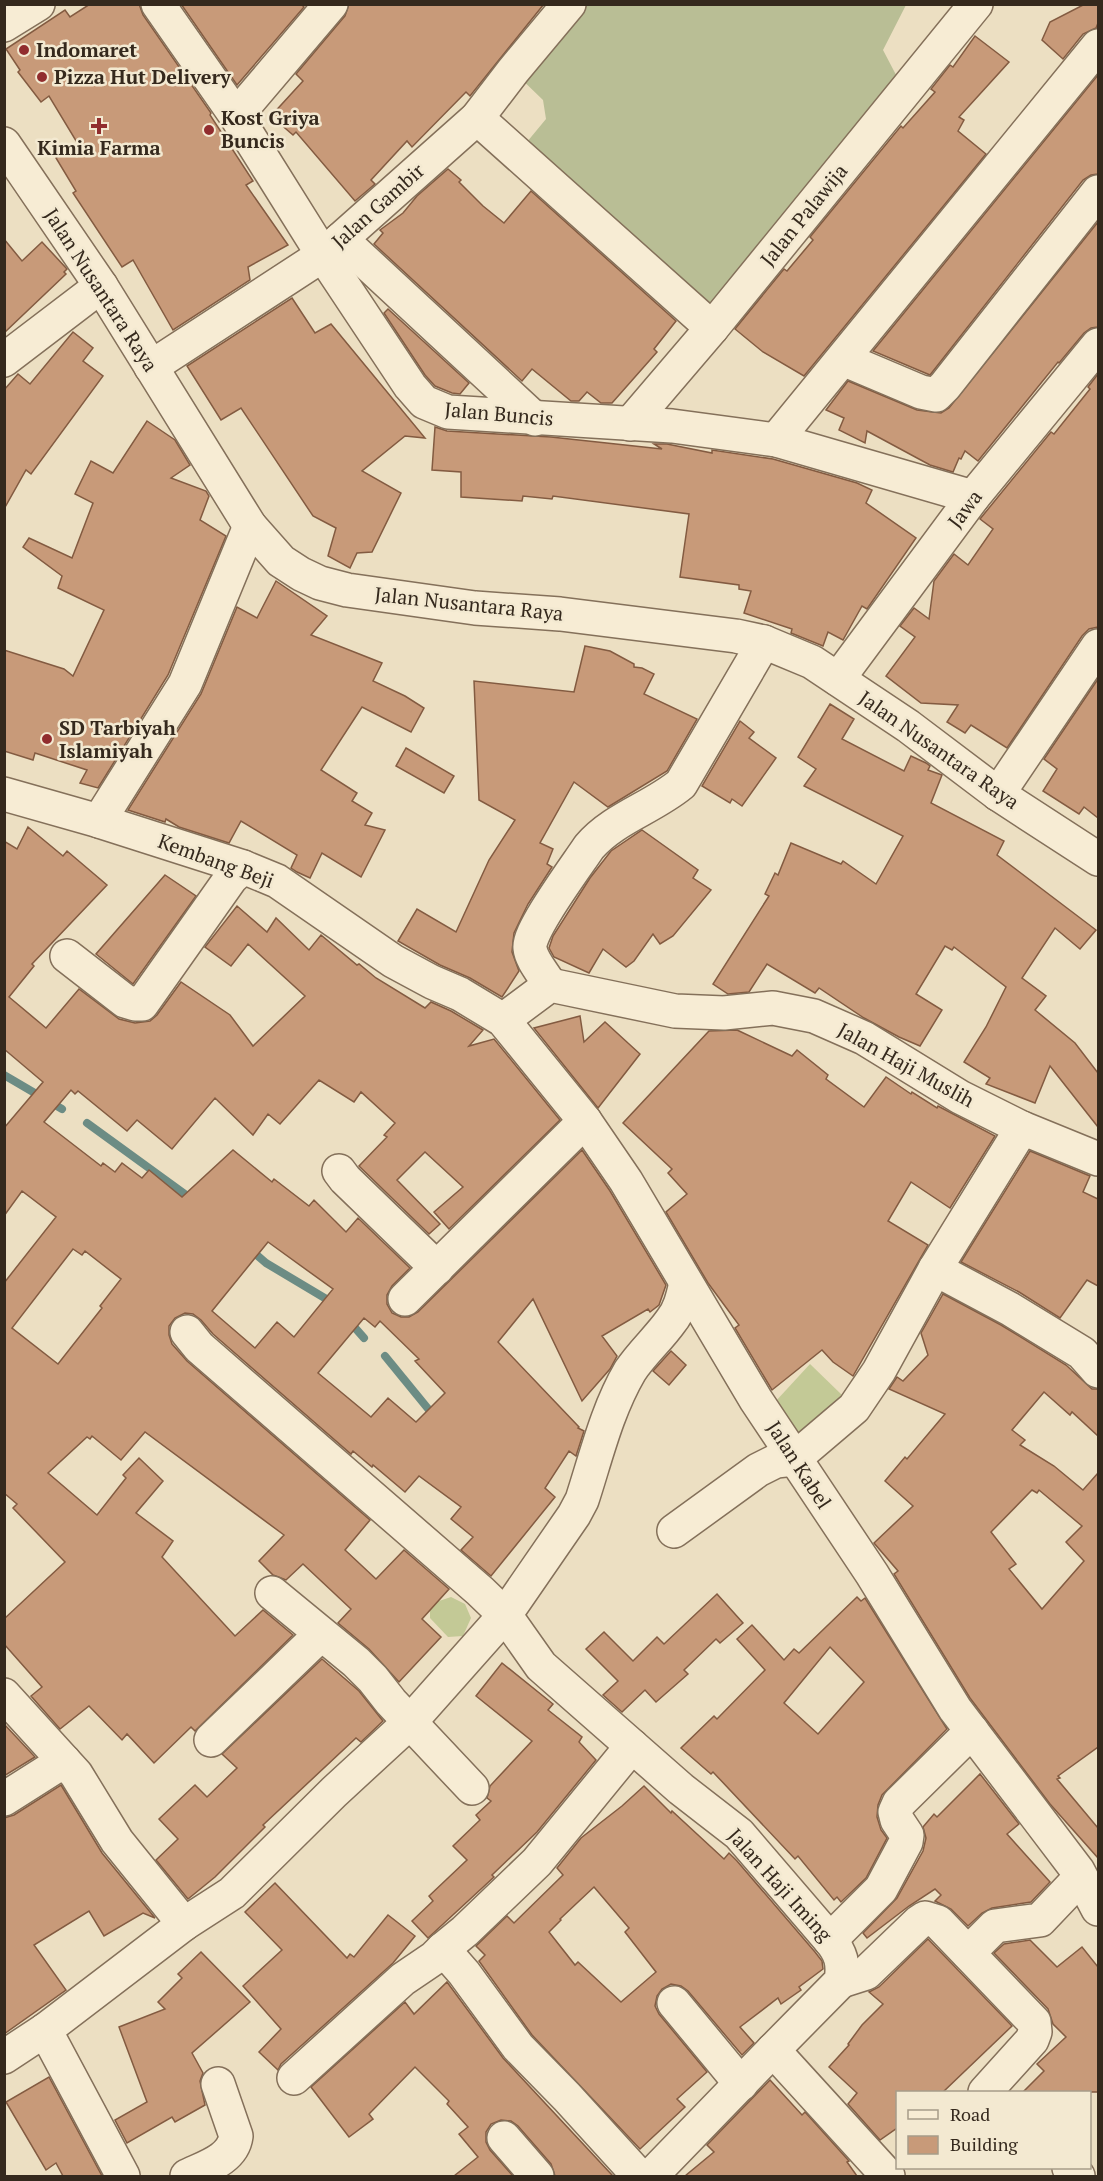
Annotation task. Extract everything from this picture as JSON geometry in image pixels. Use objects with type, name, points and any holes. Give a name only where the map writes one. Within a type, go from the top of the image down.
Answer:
[{"type":"street","points":[[4,25],[38,4]]},
{"type":"street","name":"Jalan Buncis","points":[[158,4],[332,247],[410,386],[424,402],[448,412],[672,426],[776,440],[973,497]]},
{"type":"street","points":[[236,116],[331,4]]},
{"type":"street","name":"Jalan Gambir","points":[[151,367],[332,247],[477,118],[569,4]]},
{"type":"street","name":"Jalan Palawija","points":[[630,424],[712,328],[976,4]]},
{"type":"street","points":[[776,440],[1098,46]]},
{"type":"street","points":[[477,118],[712,328]]},
{"type":"street","name":"Jalan Nusantara Raya","points":[[4,144],[101,286],[250,526],[281,561],[320,583],[348,590],[475,608],[560,614],[736,636],[764,642],[812,662],[908,726],[998,794],[1098,859]]},
{"type":"street","points":[[843,359],[921,392],[936,394],[945,386],[1098,192]]},
{"type":"street","points":[[332,247],[535,419]]},
{"type":"street","points":[[4,360],[101,286]]},
{"type":"street","name":"Jawa","points":[[838,679],[973,497],[1098,345]]},
{"type":"street","points":[[99,821],[185,684],[250,526]]},
{"type":"street","points":[[503,1020],[550,985],[531,954],[529,946],[535,930],[589,847],[609,827],[669,794],[681,784],[764,642]]},
{"type":"street","points":[[998,794],[1098,646]]},
{"type":"street","name":"Kembang Beji","points":[[4,794],[99,821],[243,867],[277,881],[393,961],[460,994],[503,1020]]},
{"type":"street","points":[[67,956],[125,1001],[141,1004],[148,998],[231,878],[243,867]]},
{"type":"street","name":"Jalan Haji Muslih","points":[[550,985],[675,1011],[724,1013],[773,1008],[814,1016],[864,1038],[960,1097],[1022,1128],[1098,1159]]},
{"type":"street","name":"Jalan Kabel","points":[[503,1020],[585,1121],[626,1181],[756,1400],[872,1574],[955,1710],[1049,1832],[1098,1909]]},
{"type":"street","points":[[405,1299],[585,1121]]},
{"type":"street","points":[[674,1531],[758,1470],[776,1461],[794,1459],[854,1408],[879,1371],[935,1269],[1022,1128]]},
{"type":"street","points":[[339,1171],[437,1268]]},
{"type":"street","points":[[935,1269],[1010,1309],[1082,1353],[1098,1371]]},
{"type":"street","points":[[4,2057],[45,2030],[184,1924],[232,1893],[334,1792],[410,1722],[505,1615],[574,1515],[582,1500],[615,1402],[632,1369],[673,1320],[682,1301],[686,1283]]},
{"type":"street","name":"Jalan Haji Iming","points":[[187,1332],[199,1347],[327,1456],[505,1615],[541,1666],[632,1746],[739,1834],[839,1951],[843,1967],[841,1981]]},
{"type":"street","points":[[272,1593],[356,1662],[472,1788]]},
{"type":"street","points":[[211,1740],[321,1634]]},
{"type":"street","points":[[4,1695],[76,1774],[117,1841],[184,1924]]},
{"type":"street","points":[[830,1940],[880,1889],[906,1842],[907,1835],[897,1820],[895,1812],[900,1803],[972,1731]]},
{"type":"street","points":[[294,2078],[403,1979],[434,1958],[465,1931],[537,1862],[632,1746]]},
{"type":"street","points":[[4,1799],[64,1761]]},
{"type":"street","points":[[968,1953],[995,1926],[1040,1920],[1080,1878]]},
{"type":"street","points":[[651,2176],[841,1981],[866,1973],[925,1918],[938,1922],[1034,2022],[1035,2032],[1032,2040],[992,2090]]},
{"type":"street","points":[[443,1949],[518,2047],[639,2176]]},
{"type":"street","points":[[674,2003],[741,2084]]},
{"type":"street","points":[[45,2030],[123,2176]]},
{"type":"street","points":[[773,2050],[888,2176]]},
{"type":"street","points":[[187,2176],[225,2156],[235,2144],[236,2136],[218,2084]]},
{"type":"street","points":[[504,2138],[537,2176]]},
{"type":"green space","points":[[569,5],[906,5],[883,50],[905,92],[712,328],[517,154],[546,119],[543,100],[513,71]]},
{"type":"green space","points":[[810,1364],[843,1396],[800,1440],[775,1402]]},
{"type":"green space","points":[[451,1597],[465,1604],[471,1618],[463,1636],[448,1637],[430,1618],[430,1604]]},
{"type":"building","points":[[90,4],[139,4],[143,15],[211,113],[210,115],[253,181],[246,185],[288,245],[248,267],[250,280],[173,330],[133,260],[122,267],[73,193],[76,191],[56,158],[78,144],[49,96],[41,102],[18,72],[20,70],[6,49],[65,10],[70,17]]},
{"type":"building","points":[[181,4],[301,4],[304,7],[237,85]]},
{"type":"building","points":[[349,4],[544,4],[470,96],[466,92],[412,147],[407,141],[371,180],[375,184],[355,201],[296,132],[293,135],[271,116],[303,81],[296,74],[345,16]]},
{"type":"building","points":[[1085,4],[1098,4],[1096,28],[1083,34],[1063,59],[1042,40],[1050,22]]},
{"type":"building","points":[[975,36],[1009,62],[959,117],[964,120],[958,131],[986,154],[804,376],[763,352],[735,329],[784,269],[787,271],[813,240],[810,237],[901,126],[903,128],[935,92],[931,89],[950,65],[953,67]]},
{"type":"building","points":[[1098,75],[1098,174],[1083,180],[930,375],[873,351]]},
{"type":"building","points":[[448,169],[461,180],[459,182],[483,206],[504,223],[531,191],[676,321],[654,349],[657,352],[612,403],[601,403],[587,392],[579,401],[571,401],[532,369],[522,381],[374,244],[383,233],[380,230],[403,213],[417,196]]},
{"type":"building","points":[[1098,222],[1098,327],[1091,328],[1084,333],[1058,362],[978,461],[965,451],[953,472],[930,465],[867,431],[865,443],[839,430],[844,418],[826,410],[848,381],[917,410],[941,413],[949,408]]},
{"type":"building","points":[[4,239],[22,261],[42,242],[67,269],[64,272],[66,274],[4,333]]},
{"type":"building","points":[[292,298],[315,333],[331,324],[425,438],[405,436],[362,471],[401,493],[372,552],[357,553],[350,568],[328,556],[336,528],[313,516],[241,408],[221,420],[187,366]]},
{"type":"building","points":[[388,309],[469,383],[460,394],[435,386],[425,375],[384,313]]},
{"type":"building","points":[[73,332],[93,348],[83,361],[103,376],[31,474],[26,470],[4,509],[4,390],[18,374],[30,384]]},
{"type":"building","points":[[1098,374],[1098,627],[1089,629],[1082,636],[1007,748],[971,725],[965,733],[947,722],[958,705],[921,703],[886,676],[915,637],[900,626],[914,608],[929,619],[934,581],[954,554],[968,565],[993,529],[980,519],[1051,432],[1054,434],[1090,389],[1088,387]]},
{"type":"building","points":[[147,421],[175,440],[190,465],[171,478],[206,491],[209,496],[200,520],[226,536],[168,675],[98,788],[80,783],[87,770],[35,753],[33,760],[4,751],[4,650],[64,669],[73,676],[104,610],[58,588],[62,576],[23,547],[29,538],[72,558],[93,503],[75,494],[91,461],[113,473]]},
{"type":"building","points":[[435,427],[447,431],[551,437],[662,449],[654,444],[667,444],[712,453],[712,450],[773,459],[857,483],[872,490],[866,503],[916,538],[867,609],[862,606],[843,640],[828,632],[823,646],[791,633],[792,629],[744,613],[751,591],[739,589],[739,585],[680,577],[689,514],[553,496],[552,499],[523,496],[522,501],[461,497],[461,472],[432,470]]},
{"type":"building","points":[[276,581],[327,616],[311,635],[382,663],[373,681],[424,708],[411,732],[362,707],[321,770],[357,793],[352,801],[372,813],[365,825],[385,830],[361,877],[322,853],[310,878],[297,872],[291,868],[297,855],[241,821],[229,843],[179,827],[166,819],[165,822],[128,810],[201,694],[237,607],[257,618]]},
{"type":"building","points":[[585,646],[610,651],[634,664],[634,667],[654,674],[644,694],[697,719],[667,771],[608,807],[574,782],[540,843],[553,849],[547,864],[552,867],[528,904],[514,933],[512,952],[519,971],[502,997],[398,941],[417,909],[456,932],[489,860],[515,820],[479,800],[474,681],[574,692]]},
{"type":"building","points":[[1098,679],[1098,818],[1084,807],[1079,814],[1043,791],[1057,769],[1044,759]]},
{"type":"building","points":[[830,704],[854,719],[842,739],[904,771],[911,756],[930,766],[928,770],[942,775],[931,803],[1004,841],[997,855],[1096,930],[1080,949],[1055,928],[1022,978],[1046,996],[1035,1010],[1075,1043],[1098,1073],[1098,1127],[1050,1066],[1035,1103],[986,1084],[990,1078],[964,1062],[986,1027],[1006,987],[954,947],[952,950],[945,946],[916,994],[942,1010],[920,1046],[864,1018],[819,988],[815,993],[767,964],[749,992],[728,994],[713,984],[769,896],[765,894],[775,873],[778,875],[791,843],[841,864],[843,861],[876,884],[903,836],[804,786],[816,769],[798,757]]},
{"type":"building","points":[[740,721],[754,732],[749,738],[776,758],[742,806],[732,799],[730,803],[702,786]]},
{"type":"building","points":[[406,748],[454,776],[444,793],[396,766]]},
{"type":"building","points":[[28,827],[63,856],[67,851],[107,885],[32,964],[34,966],[9,997],[46,1028],[79,989],[119,1019],[135,1023],[150,1021],[181,982],[230,1015],[253,1046],[305,996],[248,944],[231,966],[205,947],[237,906],[267,932],[276,918],[309,950],[321,935],[357,965],[359,964],[376,978],[425,1008],[431,1002],[483,1030],[469,1046],[494,1039],[560,1120],[449,1229],[434,1212],[463,1187],[425,1152],[397,1180],[440,1224],[429,1234],[359,1166],[387,1137],[384,1135],[395,1123],[361,1092],[354,1102],[319,1080],[280,1124],[268,1114],[253,1135],[215,1098],[172,1149],[137,1120],[127,1131],[78,1091],[75,1094],[71,1090],[44,1122],[101,1166],[103,1163],[115,1172],[122,1163],[142,1178],[149,1170],[182,1197],[233,1150],[272,1182],[274,1179],[309,1206],[314,1200],[346,1232],[358,1218],[410,1268],[392,1286],[387,1295],[387,1304],[392,1313],[401,1317],[409,1317],[418,1312],[582,1150],[610,1191],[666,1285],[659,1305],[650,1312],[648,1309],[602,1336],[617,1356],[610,1369],[582,1401],[533,1299],[498,1342],[578,1428],[584,1431],[576,1456],[569,1451],[545,1488],[555,1497],[491,1576],[461,1550],[473,1537],[451,1519],[461,1507],[419,1476],[405,1492],[373,1465],[372,1467],[353,1451],[351,1454],[213,1334],[201,1320],[193,1314],[185,1313],[175,1318],[169,1326],[169,1335],[172,1344],[187,1361],[370,1520],[345,1550],[376,1579],[404,1550],[449,1589],[422,1619],[441,1637],[399,1682],[369,1649],[338,1623],[351,1609],[303,1564],[286,1580],[273,1575],[259,1561],[284,1535],[145,1432],[121,1460],[92,1436],[90,1439],[87,1437],[48,1473],[97,1515],[126,1478],[123,1475],[139,1458],[163,1481],[136,1513],[173,1541],[162,1557],[235,1636],[263,1610],[293,1635],[195,1731],[191,1727],[154,1763],[127,1734],[122,1740],[89,1706],[60,1729],[31,1696],[42,1687],[4,1644],[4,1619],[65,1562],[13,1508],[17,1504],[4,1493],[4,1283],[56,1217],[22,1191],[4,1216],[4,1128],[43,1082],[4,1049],[4,841],[17,849]],"holes":[[[268,1242],[333,1289],[294,1337],[277,1322],[255,1348],[212,1311]],[[73,1249],[82,1255],[85,1251],[121,1279],[100,1306],[102,1308],[58,1364],[12,1328]],[[364,1318],[375,1327],[380,1321],[419,1359],[415,1361],[445,1393],[416,1422],[388,1398],[371,1417],[318,1373]]]},
{"type":"building","points":[[642,830],[698,870],[693,878],[711,890],[673,936],[660,944],[653,934],[634,961],[626,967],[603,949],[589,973],[554,957],[549,948],[553,936],[590,878],[611,851]]},
{"type":"building","points":[[165,875],[196,896],[133,984],[96,954]]},
{"type":"building","points":[[580,1016],[584,1042],[605,1022],[640,1054],[598,1108],[534,1028]]},
{"type":"building","points":[[737,1030],[792,1056],[797,1050],[828,1075],[826,1079],[864,1107],[886,1077],[911,1094],[912,1092],[937,1108],[938,1106],[995,1136],[950,1208],[911,1182],[888,1221],[928,1245],[853,1376],[833,1362],[822,1350],[772,1390],[735,1328],[739,1325],[708,1283],[666,1212],[687,1194],[668,1173],[672,1169],[623,1123],[709,1031]]},
{"type":"building","points":[[1030,1151],[1090,1176],[1083,1192],[1098,1199],[1098,1286],[1087,1280],[1060,1318],[1019,1292],[961,1262]]},
{"type":"building","points":[[943,1294],[1001,1325],[1066,1365],[1092,1389],[1098,1389],[1098,1436],[1072,1412],[1070,1415],[1044,1392],[1012,1430],[1025,1440],[1020,1445],[1054,1466],[1083,1490],[1098,1473],[1098,1747],[1057,1779],[1098,1828],[1098,1858],[1050,1804],[970,1698],[894,1574],[898,1571],[874,1543],[913,1506],[885,1481],[945,1414],[889,1389],[897,1377],[903,1381],[928,1355],[921,1333]],"holes":[[[1032,1490],[1037,1493],[1039,1490],[1082,1526],[1066,1542],[1084,1561],[1042,1609],[1009,1569],[1016,1564],[991,1532]]]},
{"type":"building","points":[[671,1351],[686,1365],[669,1385],[653,1371]]},
{"type":"building","points":[[717,1594],[743,1623],[720,1643],[716,1639],[684,1670],[688,1674],[656,1702],[645,1690],[622,1712],[603,1695],[618,1681],[586,1649],[604,1632],[633,1661],[657,1637],[664,1644]]},
{"type":"building","points":[[857,1597],[861,1601],[865,1598],[947,1729],[882,1795],[877,1817],[881,1830],[887,1838],[866,1878],[841,1902],[837,1897],[834,1900],[798,1856],[795,1859],[713,1772],[711,1774],[681,1748],[714,1716],[717,1719],[765,1670],[737,1639],[752,1625],[784,1660],[794,1649],[799,1653]],"holes":[[[830,1647],[864,1682],[818,1734],[784,1703]]]},
{"type":"building","points":[[322,1659],[359,1691],[383,1721],[361,1742],[356,1738],[263,1825],[265,1827],[215,1877],[188,1899],[156,1860],[178,1839],[159,1819],[195,1785],[207,1797],[237,1768],[222,1754]]},
{"type":"building","points":[[502,1663],[553,1704],[548,1710],[582,1737],[579,1742],[596,1760],[537,1832],[492,1875],[494,1877],[428,1938],[412,1921],[433,1901],[429,1896],[467,1860],[453,1846],[480,1820],[476,1815],[491,1801],[487,1798],[490,1786],[532,1741],[476,1696]]},
{"type":"building","points":[[4,1724],[35,1757],[4,1776]]},
{"type":"building","points":[[980,1774],[1019,1824],[1007,1834],[1050,1882],[1031,1902],[992,1908],[982,1913],[968,1926],[951,1909],[935,1901],[941,1895],[935,1889],[867,1938],[863,1933],[897,1898],[923,1851],[926,1838],[923,1827],[934,1814],[937,1817]]},
{"type":"building","points":[[61,1785],[102,1853],[155,1918],[143,1913],[104,1936],[89,1911],[34,1945],[66,1990],[4,2034],[4,1818],[14,1815]]},
{"type":"building","points":[[644,1786],[724,1859],[729,1853],[815,1952],[822,1961],[823,1969],[799,1987],[801,1990],[781,2004],[778,1998],[740,2027],[754,2043],[742,2055],[688,1991],[681,1986],[671,1984],[662,1989],[657,1996],[655,2006],[659,2014],[707,2072],[677,2099],[685,2107],[640,2149],[532,2035],[479,1961],[485,1955],[476,1946],[507,1916],[514,1923],[563,1875],[557,1868],[581,1838]],"holes":[[[594,1887],[629,1928],[625,1932],[656,1972],[621,2002],[578,1962],[575,1965],[549,1932]]]},
{"type":"building","points":[[275,1883],[347,1958],[350,1954],[354,1957],[388,1915],[415,1936],[393,1963],[281,2064],[278,2070],[259,2052],[281,2029],[243,1986],[282,1950],[245,1912]]},
{"type":"building","points":[[928,1939],[1012,2026],[944,2091],[896,2091],[896,2129],[880,2140],[848,2104],[857,2093],[829,2067],[849,2045],[862,2025],[883,2004],[869,1992],[879,1987]]},
{"type":"building","points":[[1030,1940],[1057,1967],[1082,1947],[1098,1967],[1098,2092],[1024,2091],[1044,2071],[1037,2064],[1066,2037],[1053,2024],[1048,2009],[994,1953],[1004,1944]]},
{"type":"building","points":[[201,1952],[250,2002],[192,2053],[203,2073],[200,2081],[205,2105],[175,2122],[172,2117],[127,2143],[115,2120],[147,2102],[119,2027],[165,2009],[158,2002],[182,1978],[178,1974]]},
{"type":"building","points":[[447,1982],[503,2058],[611,2176],[555,2176],[551,2164],[518,2126],[511,2121],[501,2120],[491,2124],[486,2132],[486,2142],[490,2150],[513,2176],[454,2176],[478,2157],[459,2134],[468,2127],[447,2104],[449,2101],[415,2067],[369,2114],[373,2119],[349,2137],[311,2087],[405,2002],[414,2014]]},
{"type":"building","points":[[49,2077],[102,2176],[63,2176],[56,2163],[46,2170],[6,2102]]},
{"type":"building","points":[[770,2080],[802,2115],[805,2112],[849,2161],[847,2162],[857,2176],[685,2176],[714,2152],[707,2145]]},
{"type":"waterway","points":[[4,1075],[62,1109]]},
{"type":"waterway","points":[[87,1123],[193,1200]]},
{"type":"waterway","points":[[251,1250],[266,1263],[333,1303]]},
{"type":"waterway","points":[[349,1321],[364,1338]]},
{"type":"waterway","points":[[385,1356],[434,1416]]},
{"type":"place","name":"Indomaret","points":[[24,50]]},
{"type":"place","name":"Pizza Hut Delivery","points":[[42,77]]},
{"type":"place","name":"Kimia Farma","points":[[99,126]]},
{"type":"place","name":"Kost Griya Buncis","points":[[209,130]]},
{"type":"place","name":"SD Tarbiyah Islamiyah","points":[[47,739]]}]
